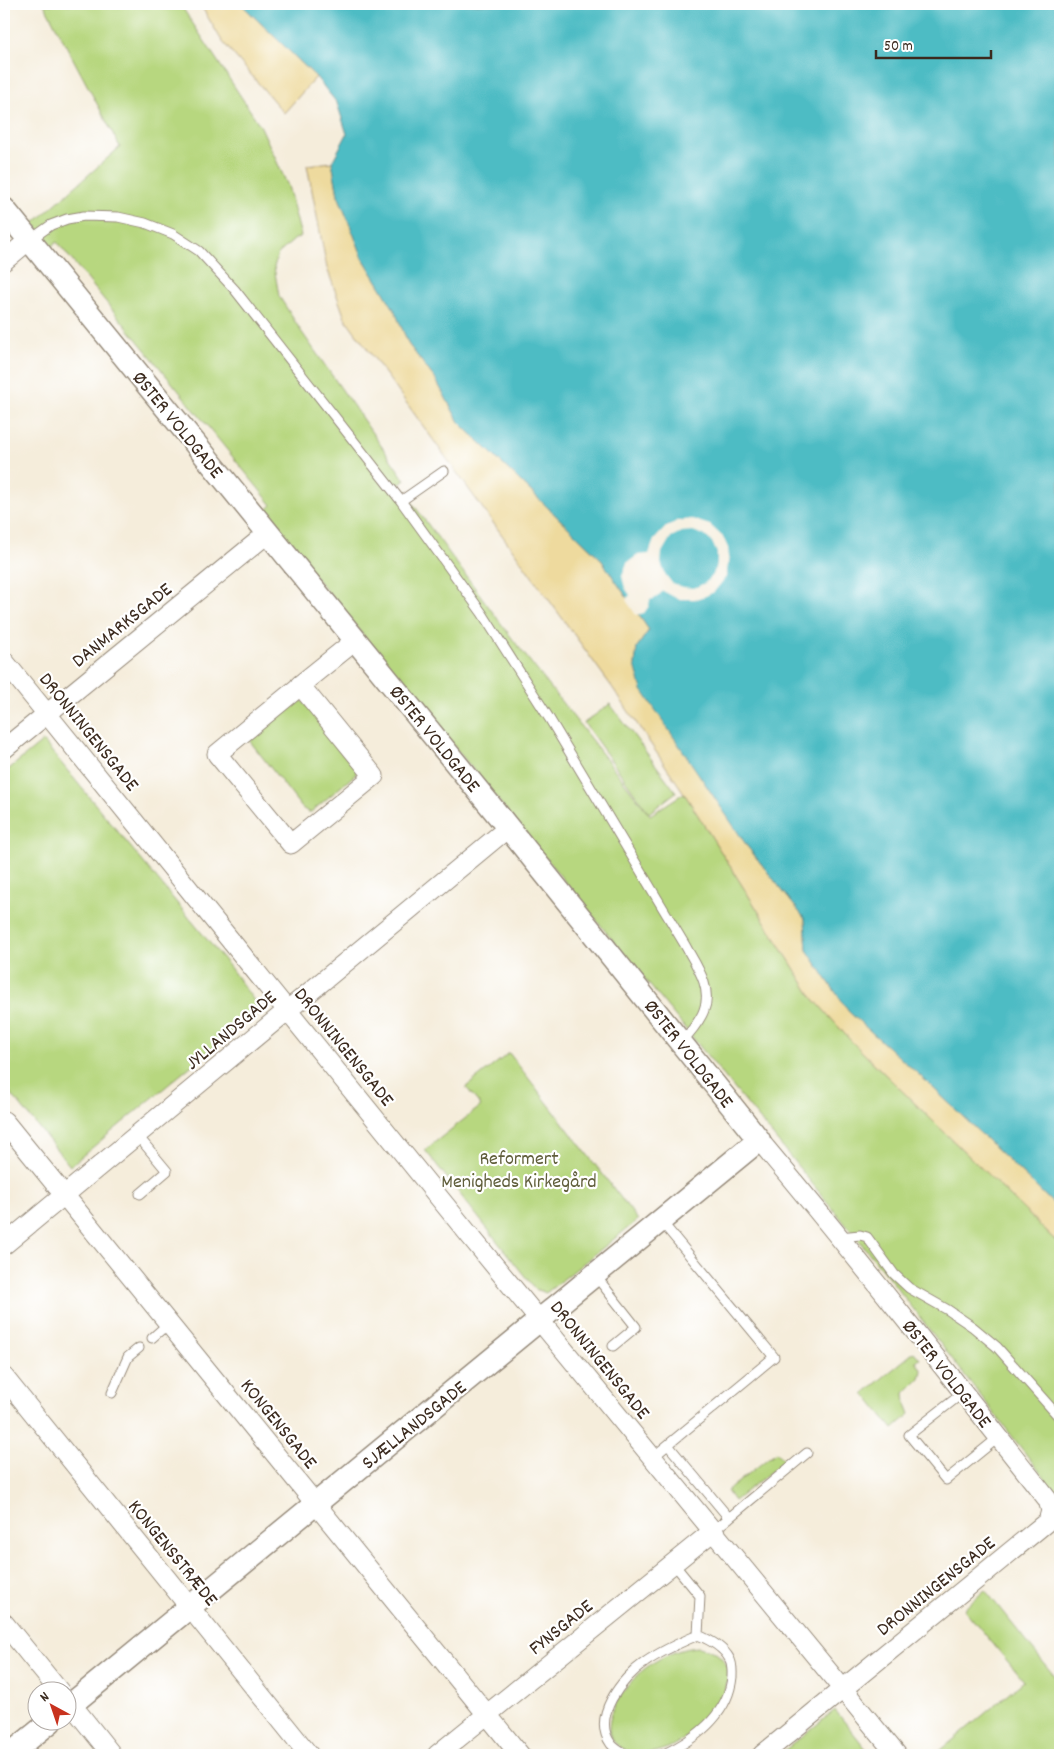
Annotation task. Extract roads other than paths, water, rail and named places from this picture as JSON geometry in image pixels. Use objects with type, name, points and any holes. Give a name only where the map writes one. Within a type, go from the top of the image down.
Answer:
[{"type":"street","name":"ØSTER VOLDGADE","points":[[4,209],[508,827],[759,1140],[840,1237],[1048,1500],[1051,1511]]},
{"type":"street","points":[[4,261],[30,240]]},
{"type":"street","name":"DANMARKSGADE","points":[[4,749],[268,533]]},
{"type":"street","points":[[300,686],[374,776],[291,844],[217,754],[356,640]]},
{"type":"street","name":"DRONNINGENSGADE","points":[[4,661],[712,1532],[897,1755]]},
{"type":"street","name":"JYLLANDSGADE","points":[[4,1245],[508,827]]},
{"type":"street","name":"KONGENSGADE","points":[[4,1120],[520,1755]]},
{"type":"street","name":"SJÆLLANDSGADE","points":[[78,1693],[189,1607],[316,1504],[759,1140]]},
{"type":"street","name":"KONGENSSTRÆDE","points":[[4,1377],[310,1755]]},
{"type":"street","name":"DRONNINGENSGADE","points":[[842,1690],[1048,1521],[1051,1511]]},
{"type":"street","name":"FYNSGADE","points":[[437,1755],[712,1532]]},
{"type":"street","points":[[4,1623],[52,1682]]},
{"type":"street","points":[[762,1755],[842,1690]]},
{"type":"street","points":[[78,1714],[112,1755]]},
{"type":"street","points":[[9,1755],[38,1732]]},
{"type":"lane","points":[[30,240],[50,225],[84,216],[118,218],[145,223],[174,234],[198,251],[235,290],[401,501],[482,613],[549,718],[701,974],[706,995],[705,1009],[696,1025],[682,1042]]},
{"type":"lane","points":[[401,501],[444,470]]},
{"type":"lane","points":[[137,1135],[167,1171],[140,1194]]},
{"type":"lane","points":[[652,1458],[774,1357],[660,1221]]},
{"type":"lane","name":"ØSTER VOLDGADE","points":[[840,1237],[860,1235],[867,1237],[894,1274],[909,1288],[948,1310],[997,1347],[1060,1418]]},
{"type":"lane","points":[[595,1275],[636,1327],[613,1346]]},
{"type":"lane","points":[[152,1338],[169,1323]]},
{"type":"lane","points":[[112,1393],[128,1358],[139,1348]]},
{"type":"lane","points":[[964,1392],[909,1435],[946,1480],[999,1437]]},
{"type":"lane","points":[[668,1445],[729,1518]]},
{"type":"lane","points":[[712,1532],[807,1454]]},
{"type":"lane","points":[[673,1563],[700,1596],[698,1635]]},
{"type":"lane","points":[[626,1755],[610,1744],[604,1727],[611,1701],[618,1688],[626,1678],[643,1664],[681,1642],[698,1635]]},
{"type":"lane","points":[[662,1755],[677,1748],[706,1727],[718,1713],[730,1688],[731,1660],[719,1647],[698,1635]]},
{"type":"water","points":[[241,4],[1060,4],[1060,1210],[926,1081],[849,1012],[807,950],[805,919],[747,846],[642,690],[635,665],[637,647],[649,630],[600,558],[459,422],[436,380],[409,345],[394,309],[363,258],[338,195],[332,162],[347,134],[337,103],[316,77]]},
{"type":"park label","name":"Reformert Menigheds Kirkegård","points":[[519,1168]]}]
